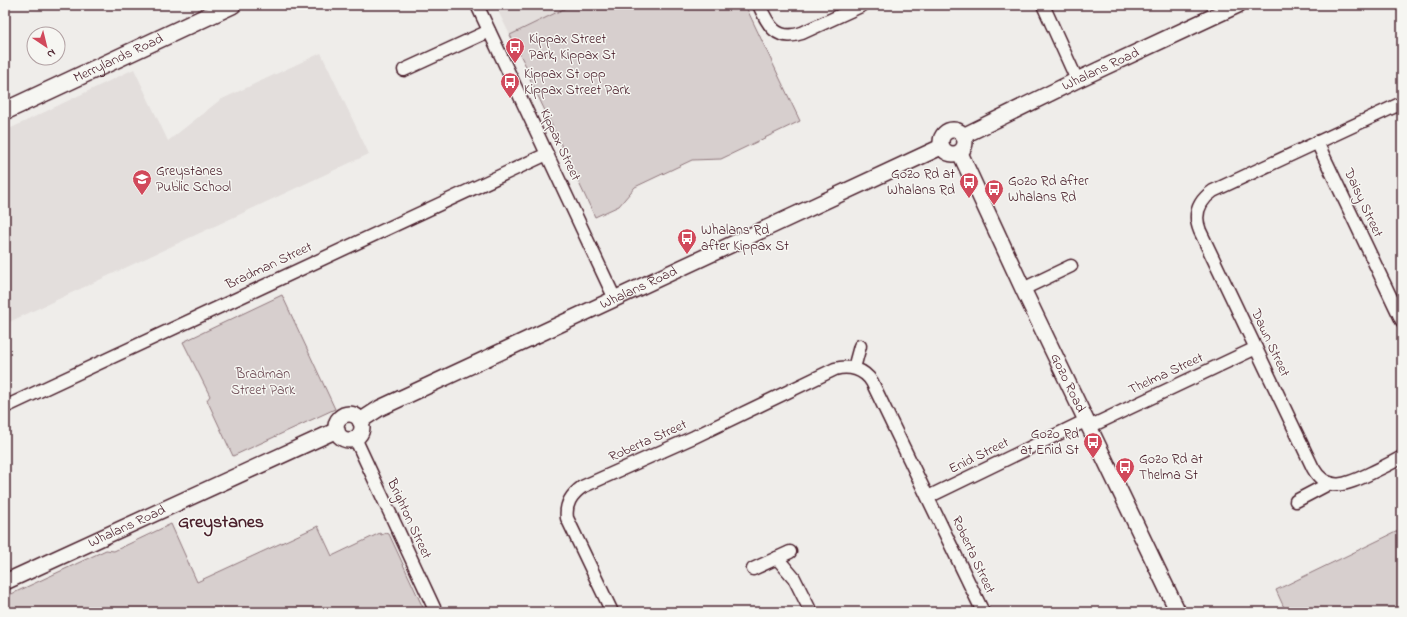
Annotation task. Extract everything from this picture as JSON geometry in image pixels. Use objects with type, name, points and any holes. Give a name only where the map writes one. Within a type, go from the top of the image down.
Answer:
[{"type":"main road","name":"Merrylands Road","points":[[5,111],[232,5]]},
{"type":"street","name":"Kippax Street","points":[[477,5],[615,299]]},
{"type":"street","points":[[759,5],[766,19],[774,30],[783,35],[795,36],[863,5]]},
{"type":"street","points":[[1043,5],[1077,80]]},
{"type":"street","name":"Whalans Road","points":[[963,136],[1077,80],[1238,5]]},
{"type":"street","points":[[404,70],[489,31]]},
{"type":"street","name":"Dawn Street","points":[[1330,483],[1318,476],[1313,468],[1198,226],[1193,206],[1213,191],[1402,103]]},
{"type":"street","points":[[956,130],[963,136],[965,144],[960,153],[955,155],[948,154],[941,147],[940,141],[948,131],[956,130]]},
{"type":"street","name":"Daisy Street","points":[[1317,142],[1402,321]]},
{"type":"street","name":"Whalans Road","points":[[360,421],[380,408],[941,147]]},
{"type":"street","name":"Gozo Road","points":[[960,153],[1022,289],[1178,612]]},
{"type":"street","name":"Bradman Street","points":[[5,407],[547,154]]},
{"type":"street","points":[[1022,289],[1071,266]]},
{"type":"street","points":[[854,368],[860,346]]},
{"type":"street","name":"Thelma Street","points":[[1087,424],[1256,348]]},
{"type":"street","name":"Roberta Street","points":[[612,612],[567,518],[566,506],[571,496],[582,487],[694,437],[835,369],[845,367],[854,368],[864,372],[872,382],[983,612]]},
{"type":"street","points":[[345,414],[353,414],[360,421],[362,427],[361,431],[355,438],[351,439],[343,438],[339,435],[337,430],[336,423],[338,419],[345,414]]},
{"type":"street","name":"Enid Street","points":[[928,497],[1087,424]]},
{"type":"street","name":"Whalans Road","points":[[5,582],[337,430]]},
{"type":"street","name":"Brighton Street","points":[[355,438],[436,612]]},
{"type":"street","points":[[1296,501],[1330,483],[1344,484],[1351,482],[1402,458]]},
{"type":"street","points":[[753,569],[790,552]]},
{"type":"street","points":[[777,558],[794,578],[811,612]]},
{"type":"shaded area","points":[[495,5],[572,5],[510,35]]},
{"type":"shaded area","name":"Greystanes Public School","points":[[321,53],[369,154],[5,324],[5,131],[134,69],[168,141],[220,100]]},
{"type":"green space","points":[[572,5],[745,5],[800,121],[721,159],[692,160],[635,187],[619,206],[595,217],[530,79],[532,78],[510,35]]},
{"type":"green space","name":"Bradman Street Park","points":[[282,295],[335,409],[233,456],[207,400],[210,396],[183,342]]},
{"type":"green space","points":[[171,524],[197,582],[318,526],[332,556],[380,533],[381,535],[386,533],[389,534],[425,612],[5,612],[5,597],[106,550],[114,551]]},
{"type":"green space","points":[[1402,529],[1402,612],[1286,612],[1276,590]]},
{"type":"place","name":"Kippax Street Park, Kippax St","points":[[515,64]]},
{"type":"place","name":"Kippax St opp Kippax Street Park","points":[[510,99]]},
{"type":"place","name":"Greystanes Public School","points":[[142,196]]},
{"type":"place","name":"Gozo Rd at Whalans Rd","points":[[969,199]]},
{"type":"place","name":"Gozo Rd after Whalans Rd","points":[[994,206]]},
{"type":"place","name":"Whalans Rd after Kippax St","points":[[687,255]]},
{"type":"place","name":"Gozo Rd at Enid St","points":[[1093,459]]},
{"type":"place","name":"Gozo Rd at Thelma St","points":[[1125,484]]},
{"type":"district","name":"Greystanes","points":[[221,523]]}]
